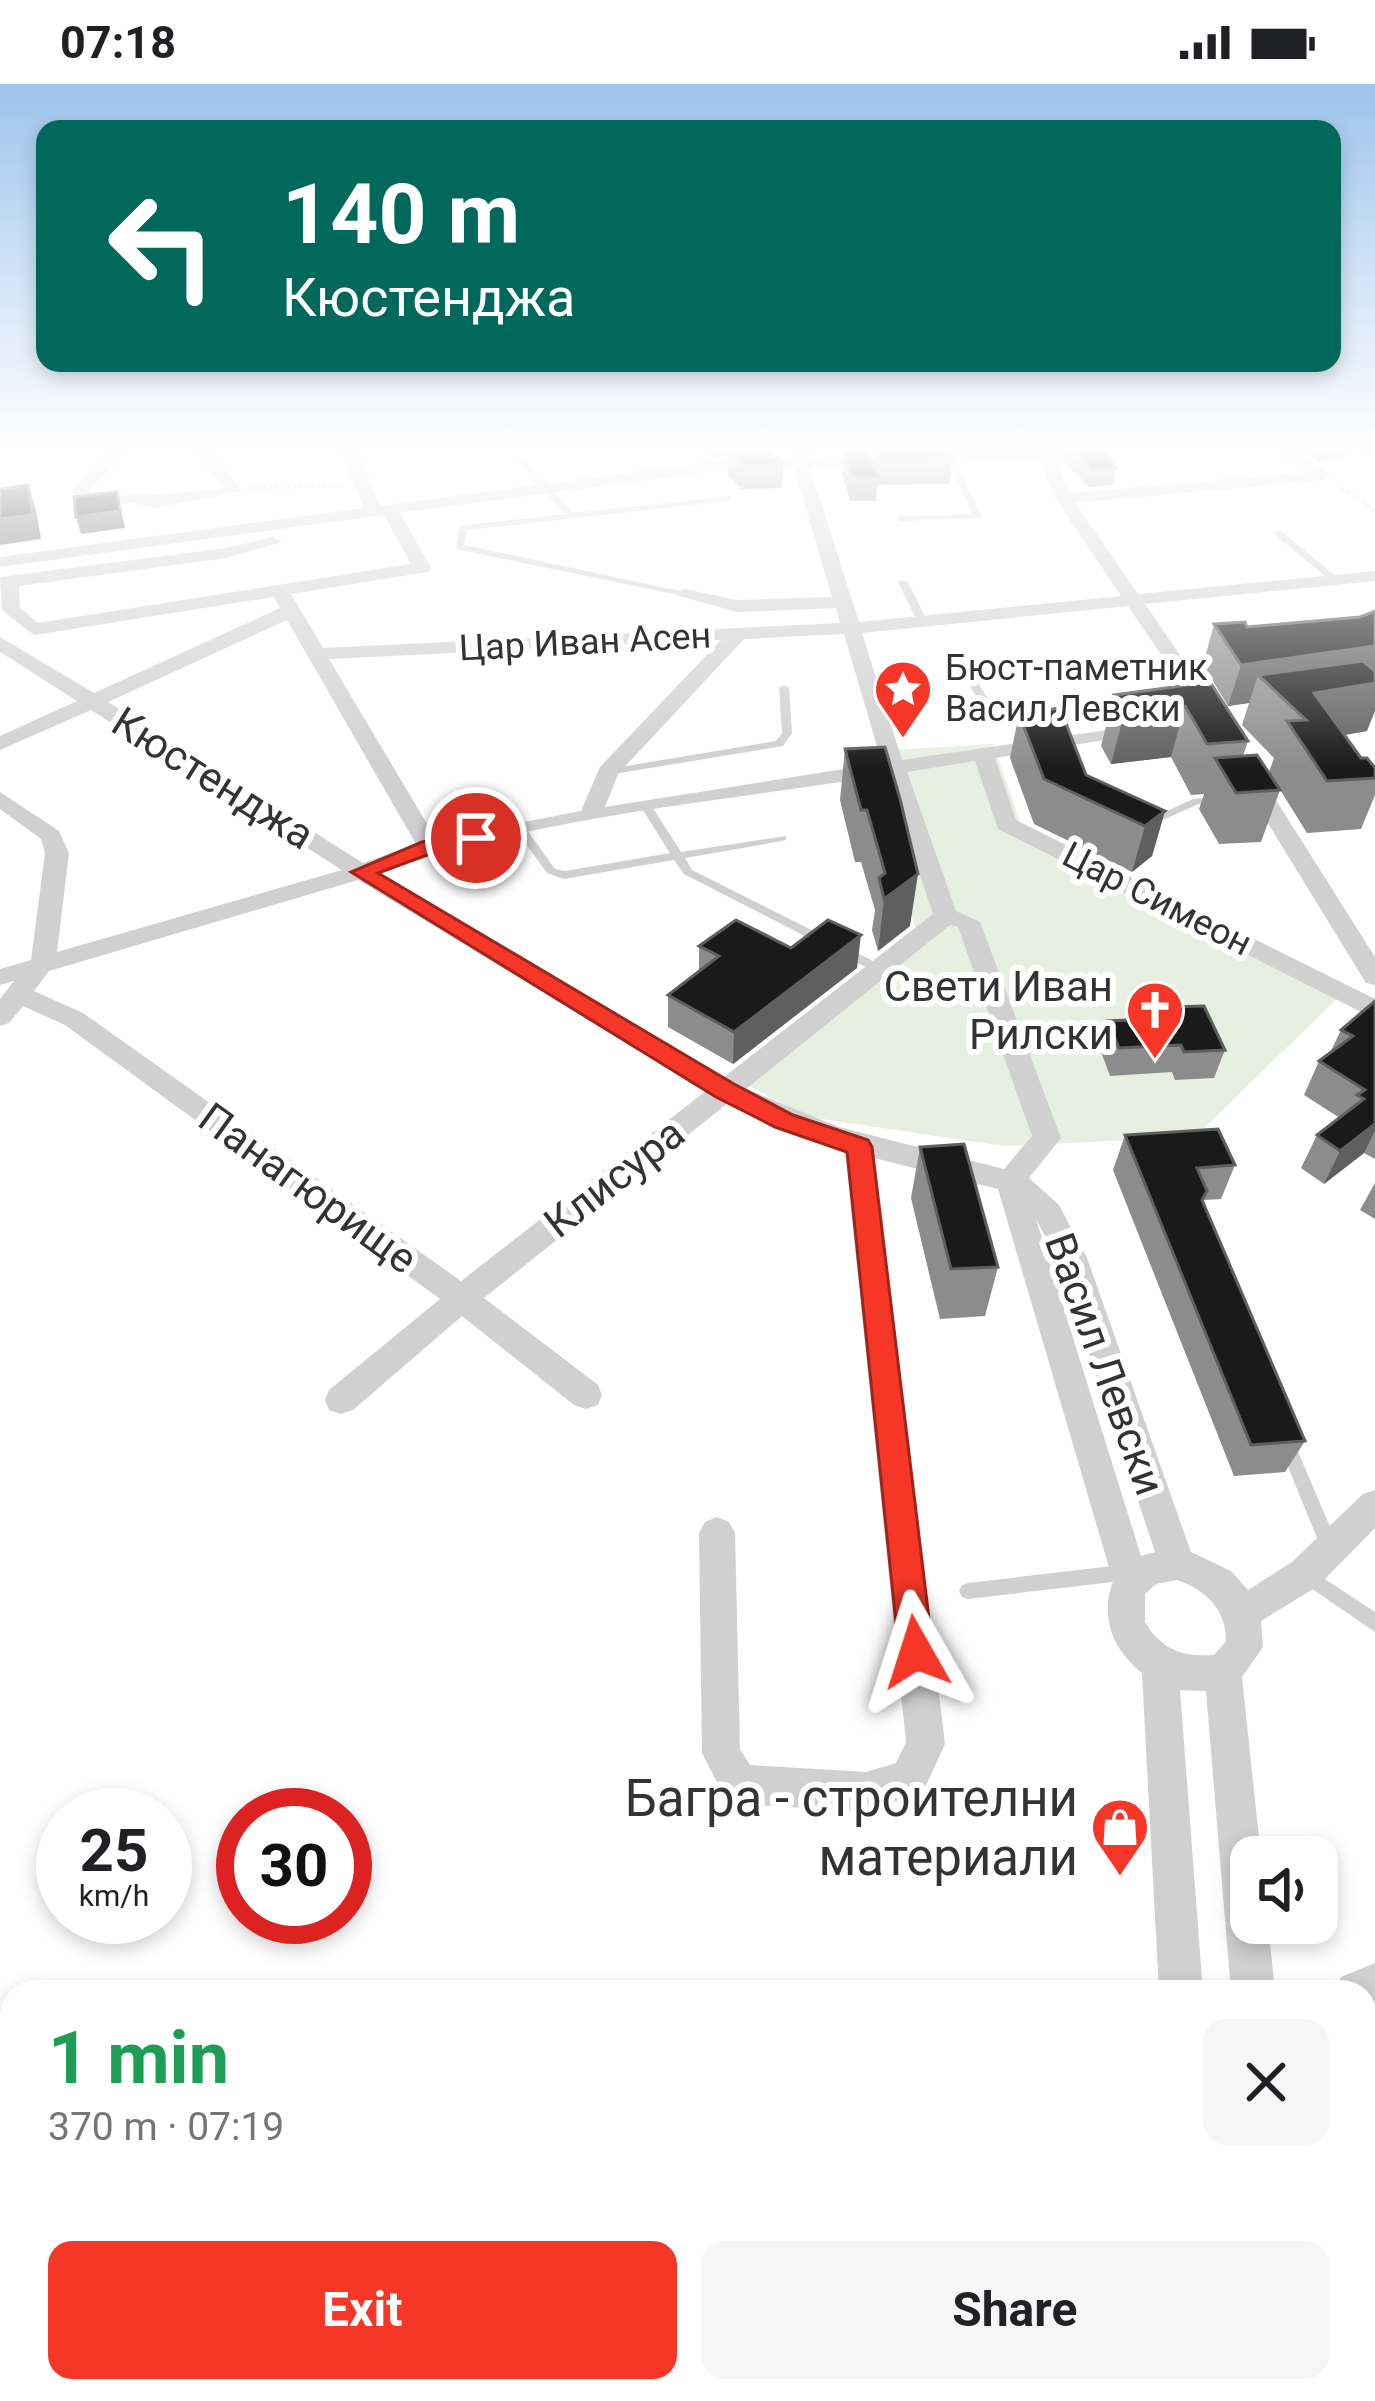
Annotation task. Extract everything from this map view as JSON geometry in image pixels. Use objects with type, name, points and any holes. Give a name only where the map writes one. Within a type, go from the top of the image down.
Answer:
[{"type":"street","points":[[0,562],[66,553]]},
{"type":"street","points":[[229,553],[5,583],[11,610],[34,629],[422,568],[411,553]]},
{"type":"street","points":[[827,553],[893,767],[946,916],[968,922],[1047,1138],[1010,1181]]},
{"type":"street","points":[[1100,553],[1202,719],[1226,737]]},
{"type":"street","name":"Цар Иван Асен","points":[[318,654],[851,628],[1375,576]]},
{"type":"street","points":[[279,590],[430,847]]},
{"type":"street","points":[[685,595],[737,606],[842,602]]},
{"type":"street","points":[[0,744],[292,610]]},
{"type":"street","points":[[590,816],[608,772],[736,635]]},
{"type":"street","name":"Кюстенджа","points":[[0,643],[361,872],[725,1090],[784,1121],[859,1147],[1010,1181]]},
{"type":"street","points":[[0,1016],[11,986],[43,962],[361,872],[430,847],[982,751],[1202,719]]},
{"type":"street","name":"Цар Симеон","points":[[982,751],[1006,824],[1375,1010]]},
{"type":"street","points":[[1238,757],[1375,976]]},
{"type":"street","points":[[0,799],[51,836],[57,853],[43,962]]},
{"type":"street","name":"Клисура","points":[[341,1400],[462,1298],[946,916]]},
{"type":"street","name":"Панагюрище","points":[[11,986],[74,1018],[462,1298],[586,1395]]},
{"type":"street","points":[[717,1533],[721,1753],[739,1784],[866,1792],[909,1778],[926,1744],[859,1147]]},
{"type":"street","name":"Васил Левски","points":[[1010,1181],[1145,1573]]},
{"type":"street","name":"Васил Левски","points":[[1010,1181],[1047,1209],[1065,1241],[1145,1573]]},
{"type":"street","points":[[1242,1613],[1318,1562],[1375,1505]]},
{"type":"street","points":[[1145,1573],[1223,1586],[1242,1613],[1244,1647],[1223,1672],[1181,1676],[1142,1653],[1122,1616],[1123,1598],[1145,1573]]},
{"type":"street","points":[[1160,1667],[1180,1980]]},
{"type":"street","points":[[1223,1672],[1252,1980]]},
{"type":"lane","points":[[488,553],[685,595]]},
{"type":"lane","points":[[1303,553],[1334,579]]},
{"type":"lane","points":[[903,582],[922,621]]},
{"type":"lane","points":[[963,667],[985,702],[1011,705],[1038,743]]},
{"type":"lane","points":[[608,772],[779,744],[787,733],[784,688]]},
{"type":"lane","points":[[1144,825],[1197,801],[1263,796]]},
{"type":"lane","points":[[647,807],[688,872],[879,968]]},
{"type":"lane","points":[[521,829],[551,871],[564,875],[782,838]]},
{"type":"lane","points":[[1278,1423],[1318,1562],[1375,1623]]},
{"type":"lane","points":[[968,1591],[1145,1573]]},
{"type":"green space","points":[[993,744],[1021,825],[1346,990],[1195,1137],[1004,1146],[808,1117],[730,1076],[916,930],[859,752]]},
{"type":"building","points":[[1375,611],[1375,646],[1241,665],[1214,624],[1245,622],[1247,627],[1360,617]]},
{"type":"building","points":[[1363,661],[1375,671],[1375,683],[1314,693],[1361,758],[1375,768],[1375,778],[1327,781],[1287,721],[1306,720],[1258,675]]},
{"type":"building","points":[[1210,682],[1248,741],[1207,744],[1185,706],[1124,714],[1114,695]]},
{"type":"building","points":[[1060,708],[1086,775],[1165,811],[1145,826],[1044,779],[1019,714]]},
{"type":"building","points":[[885,747],[918,874],[884,899],[879,878],[885,873],[845,749]]},
{"type":"building","points":[[1257,755],[1280,790],[1236,793],[1215,758]]},
{"type":"building","points":[[736,920],[791,948],[828,920],[861,935],[734,1032],[668,995],[719,956],[699,946]]},
{"type":"building","points":[[1375,1001],[1375,1124],[1340,1151],[1317,1135],[1364,1099],[1357,1095],[1365,1090],[1319,1061],[1353,1036],[1341,1030]]},
{"type":"building","points":[[1204,1006],[1225,1050],[1184,1052],[1181,1045],[1119,1048],[1108,1021],[1169,1018],[1165,1007]]},
{"type":"building","points":[[1218,1129],[1235,1165],[1197,1168],[1207,1191],[1202,1200],[1305,1441],[1251,1445],[1125,1135]]},
{"type":"building","points":[[964,1144],[998,1267],[951,1269],[920,1147]]},
{"type":"place","name":"Бюст-паметник Васил Левски","points":[[903,740]]},
{"type":"place","name":"Свети Иван Рилски","points":[[1155,1061]]},
{"type":"place","name":"Багра - строителни материали","points":[[1120,1878]]},
{"type":"route","points":[[476,838],[430,847],[361,872],[725,1090],[784,1121],[859,1147],[916,1652]]}]
